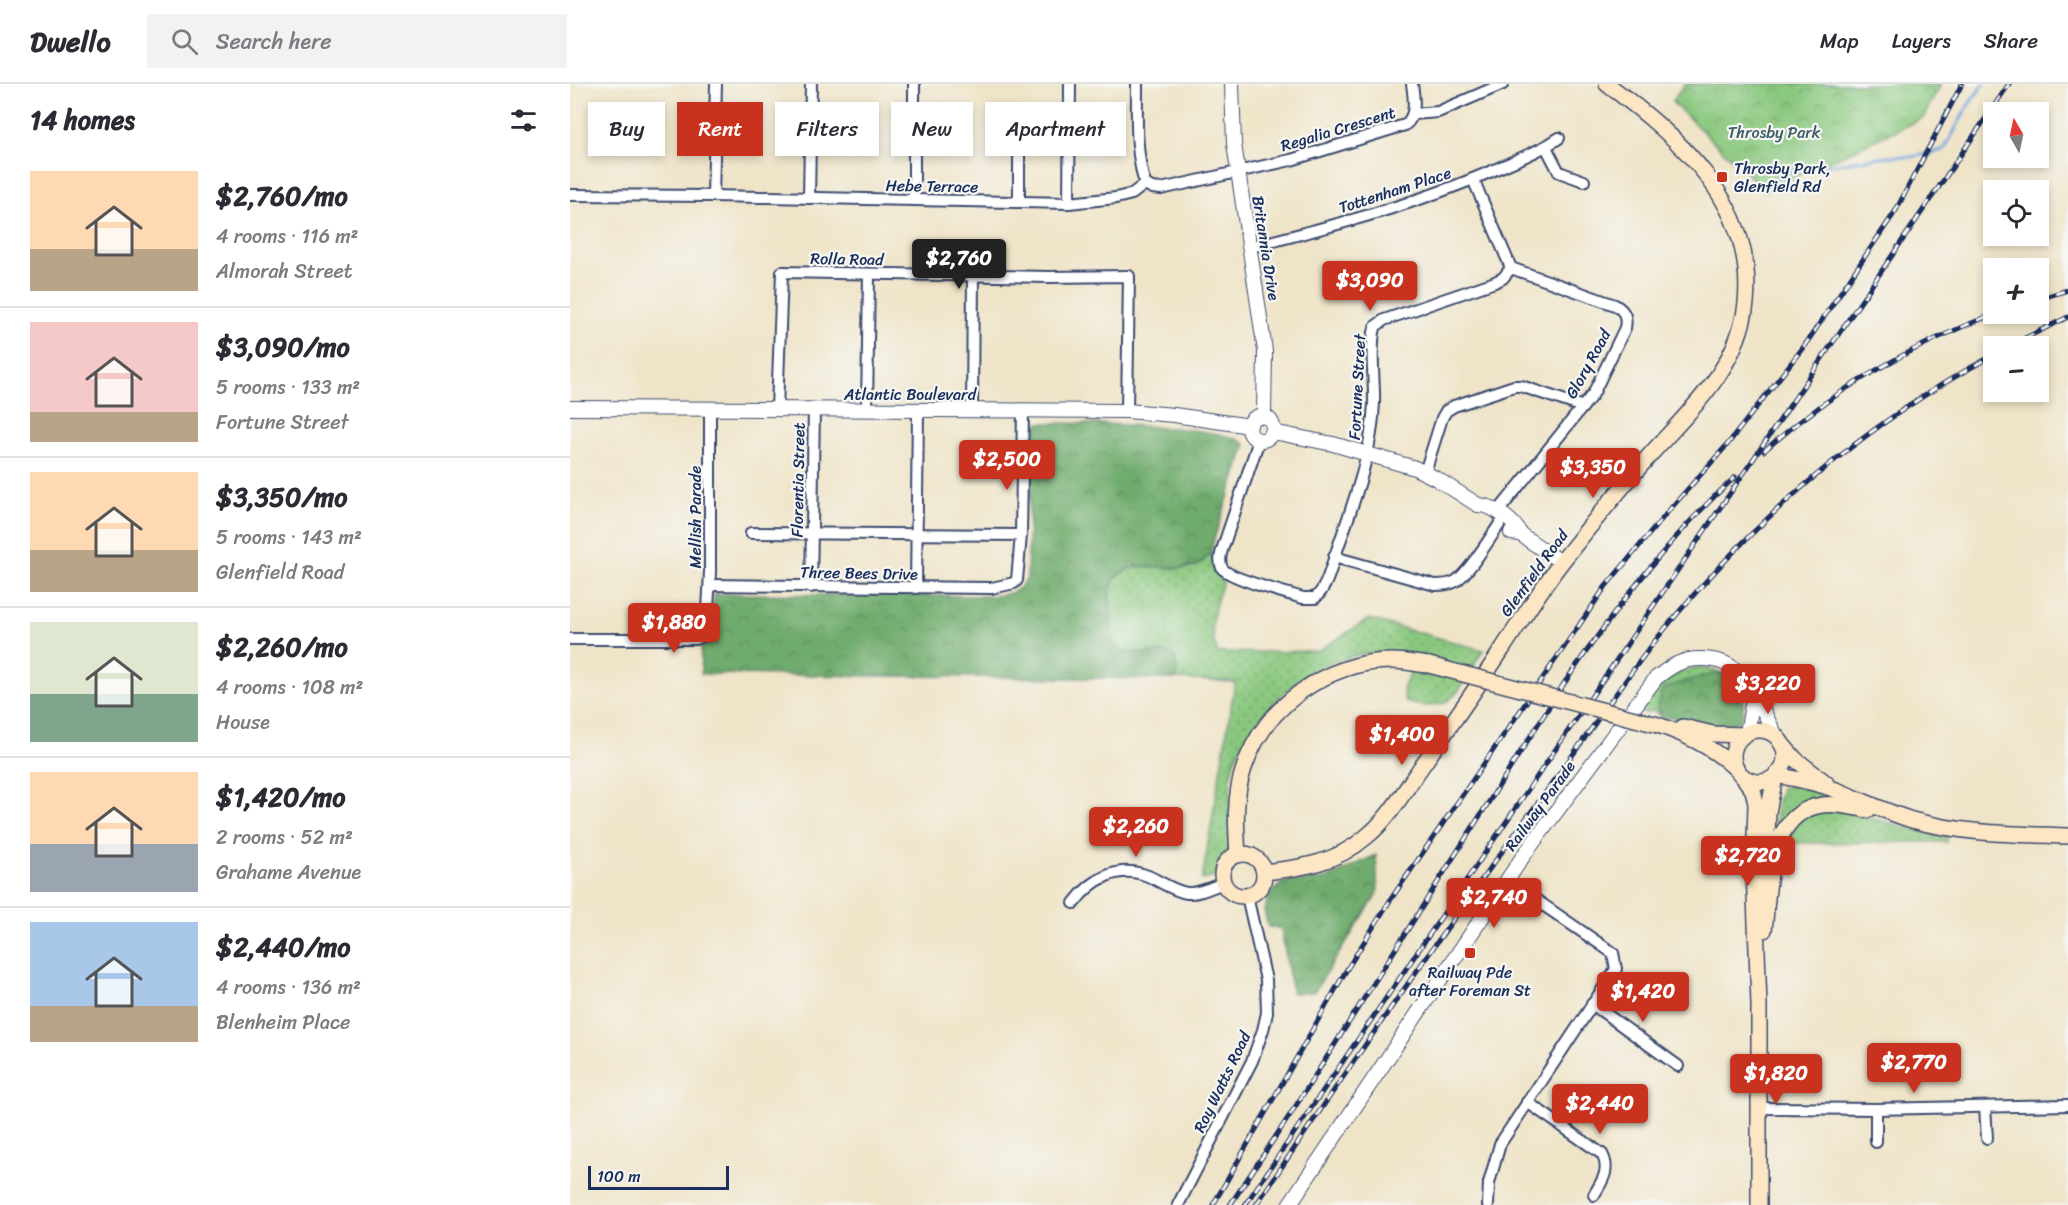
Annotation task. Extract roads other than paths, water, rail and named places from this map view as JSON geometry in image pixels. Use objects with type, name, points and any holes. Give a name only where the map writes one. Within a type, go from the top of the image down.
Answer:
[{"type":"main road","name":"Glenfield Road","points":[[1264,872],[1317,865],[1342,854],[1369,836],[1406,789],[1561,562],[1649,456],[1712,385],[1726,365],[1736,343],[1746,301],[1745,268],[1734,223],[1716,187],[1672,137],[1607,84]]},
{"type":"main road","points":[[1238,855],[1237,804],[1244,768],[1258,739],[1280,709],[1312,684],[1352,667],[1392,661],[1429,666],[1660,726],[1709,748],[1752,781],[1761,782],[1775,776],[1783,766],[1785,759],[1780,741]]},
{"type":"main road","points":[[1660,726],[1677,726],[1713,734],[1746,734],[1761,730],[1770,733],[1795,759],[1837,790]]},
{"type":"main road","points":[[1746,734],[1736,745],[1733,754],[1734,763],[1753,790],[1756,804],[1754,870],[1759,1005],[1759,1205]]},
{"type":"main road","points":[[1775,776],[1802,780],[1837,790],[1889,812],[1934,825],[1995,834],[2068,836]]},
{"type":"main road","points":[[1759,1005],[1764,930],[1766,828],[1775,776]]},
{"type":"main road","points":[[1764,930],[1777,844],[1793,818],[1811,808],[1825,805],[1889,812]]},
{"type":"main road","points":[[1248,854],[1255,858],[1261,864],[1264,872],[1261,888],[1247,896],[1231,893],[1223,883],[1223,867],[1228,860],[1238,855],[1248,854]]},
{"type":"street","points":[[713,196],[716,84]]},
{"type":"street","points":[[809,198],[811,84]]},
{"type":"street","points":[[914,84],[914,200]]},
{"type":"street","points":[[1069,203],[1070,84]]},
{"type":"street","points":[[1137,84],[1137,144],[1145,184]]},
{"type":"street","name":"Britannia Drive","points":[[1232,84],[1232,125],[1265,351],[1264,417]]},
{"type":"street","name":"Regalia Crescent","points":[[1145,184],[1161,189],[1291,160],[1405,125],[1414,114],[1412,84]]},
{"type":"street","points":[[1414,114],[1438,112],[1503,84]]},
{"type":"street","name":"Tottenham Place","points":[[1250,247],[1382,212],[1473,180],[1546,147],[1559,138]]},
{"type":"street","points":[[1546,147],[1559,172],[1584,182]]},
{"type":"street","points":[[1019,156],[1019,202]]},
{"type":"street","points":[[1473,180],[1511,268]]},
{"type":"street","name":"Hebe Terrace","points":[[570,195],[1069,203],[1132,195],[1145,184]]},
{"type":"street","name":"Glory Road","points":[[1334,557],[1435,585],[1457,582],[1465,574],[1498,519],[1593,394],[1625,328],[1627,318],[1622,309],[1511,268]]},
{"type":"street","name":"Fortune Street","points":[[1367,454],[1374,412],[1373,335],[1376,326],[1384,320],[1495,282],[1503,278],[1511,268]]},
{"type":"street","name":"Rolla Road","points":[[777,410],[782,273],[1049,278],[1129,276],[1127,411]]},
{"type":"street","points":[[867,410],[869,275]]},
{"type":"street","points":[[972,411],[973,275]]},
{"type":"street","points":[[1425,472],[1442,418],[1446,411],[1454,406],[1514,386],[1521,386],[1583,407]]},
{"type":"street","name":"Atlantic Boulevard","points":[[570,408],[1127,411],[1250,426]]},
{"type":"street","name":"Mellish Parade","points":[[570,639],[695,639],[703,636],[707,629],[710,585],[710,408]]},
{"type":"street","name":"Florentia Street","points":[[811,587],[814,410]]},
{"type":"street","points":[[751,534],[1021,536],[1023,410]]},
{"type":"street","points":[[916,588],[918,411]]},
{"type":"street","points":[[1264,417],[1272,423],[1273,432],[1267,438],[1259,440],[1251,435],[1250,426],[1255,418],[1264,417]]},
{"type":"street","points":[[1273,432],[1367,454],[1425,472],[1478,505],[1485,505],[1512,533],[1520,534],[1561,562]]},
{"type":"street","points":[[1259,440],[1222,550],[1220,559],[1222,568],[1233,576],[1309,599],[1319,594],[1334,557],[1359,487],[1367,454]]},
{"type":"street","name":"Three Bees Drive","points":[[710,585],[992,588],[1008,585],[1017,580],[1021,536]]},
{"type":"street","name":"Railway Parade","points":[[1290,1205],[1507,880],[1656,678],[1680,661],[1695,659],[1718,660],[1738,670],[1747,681],[1780,741]]},
{"type":"street","points":[[1746,734],[1754,693]]},
{"type":"street","points":[[1074,903],[1093,882],[1120,872],[1148,876],[1188,893],[1223,883]]},
{"type":"street","points":[[1488,1205],[1489,1183],[1500,1144],[1616,969],[1613,953],[1507,880]]},
{"type":"street","name":"Roy Watts Road","points":[[1178,1205],[1252,1061],[1267,1013],[1266,980],[1247,896]]},
{"type":"street","points":[[1592,1004],[1678,1066]]},
{"type":"street","points":[[1527,1102],[1602,1154],[1606,1161],[1607,1172],[1594,1194]]},
{"type":"street","points":[[1760,1108],[1876,1109],[2068,1105]]},
{"type":"street","points":[[1985,1107],[1987,1138]]},
{"type":"street","points":[[1876,1109],[1876,1143]]},
{"type":"waterway","points":[[1777,173],[1888,156],[1912,157],[1944,150],[1969,104],[1984,84]]},
{"type":"railway","points":[[1213,1205],[1347,969],[1391,899],[1606,586],[1727,445],[1805,345],[1895,212],[1962,84]]},
{"type":"railway","points":[[1245,1205],[2009,84]]},
{"type":"railway","points":[[2049,296],[2068,290]]},
{"type":"railway","points":[[2029,336],[2068,317]]},
{"type":"railway","points":[[1764,451],[1817,409],[1873,372],[1932,340],[1983,319]]},
{"type":"railway","points":[[1256,1205],[1473,892],[1631,673],[1694,594],[1771,515],[1855,444],[1946,382],[1983,361]]},
{"type":"railway","points":[[1230,1205],[1290,1115],[1563,685],[1643,576],[1710,500],[1735,477]]},
{"type":"place","name":"Throsby Park, Glenfield Rd","points":[[1722,177]]},
{"type":"place","name":"Railway Pde after Foreman St","points":[[1470,953]]},
{"type":"park label","name":"Throsby Park","points":[[1774,132]]}]
